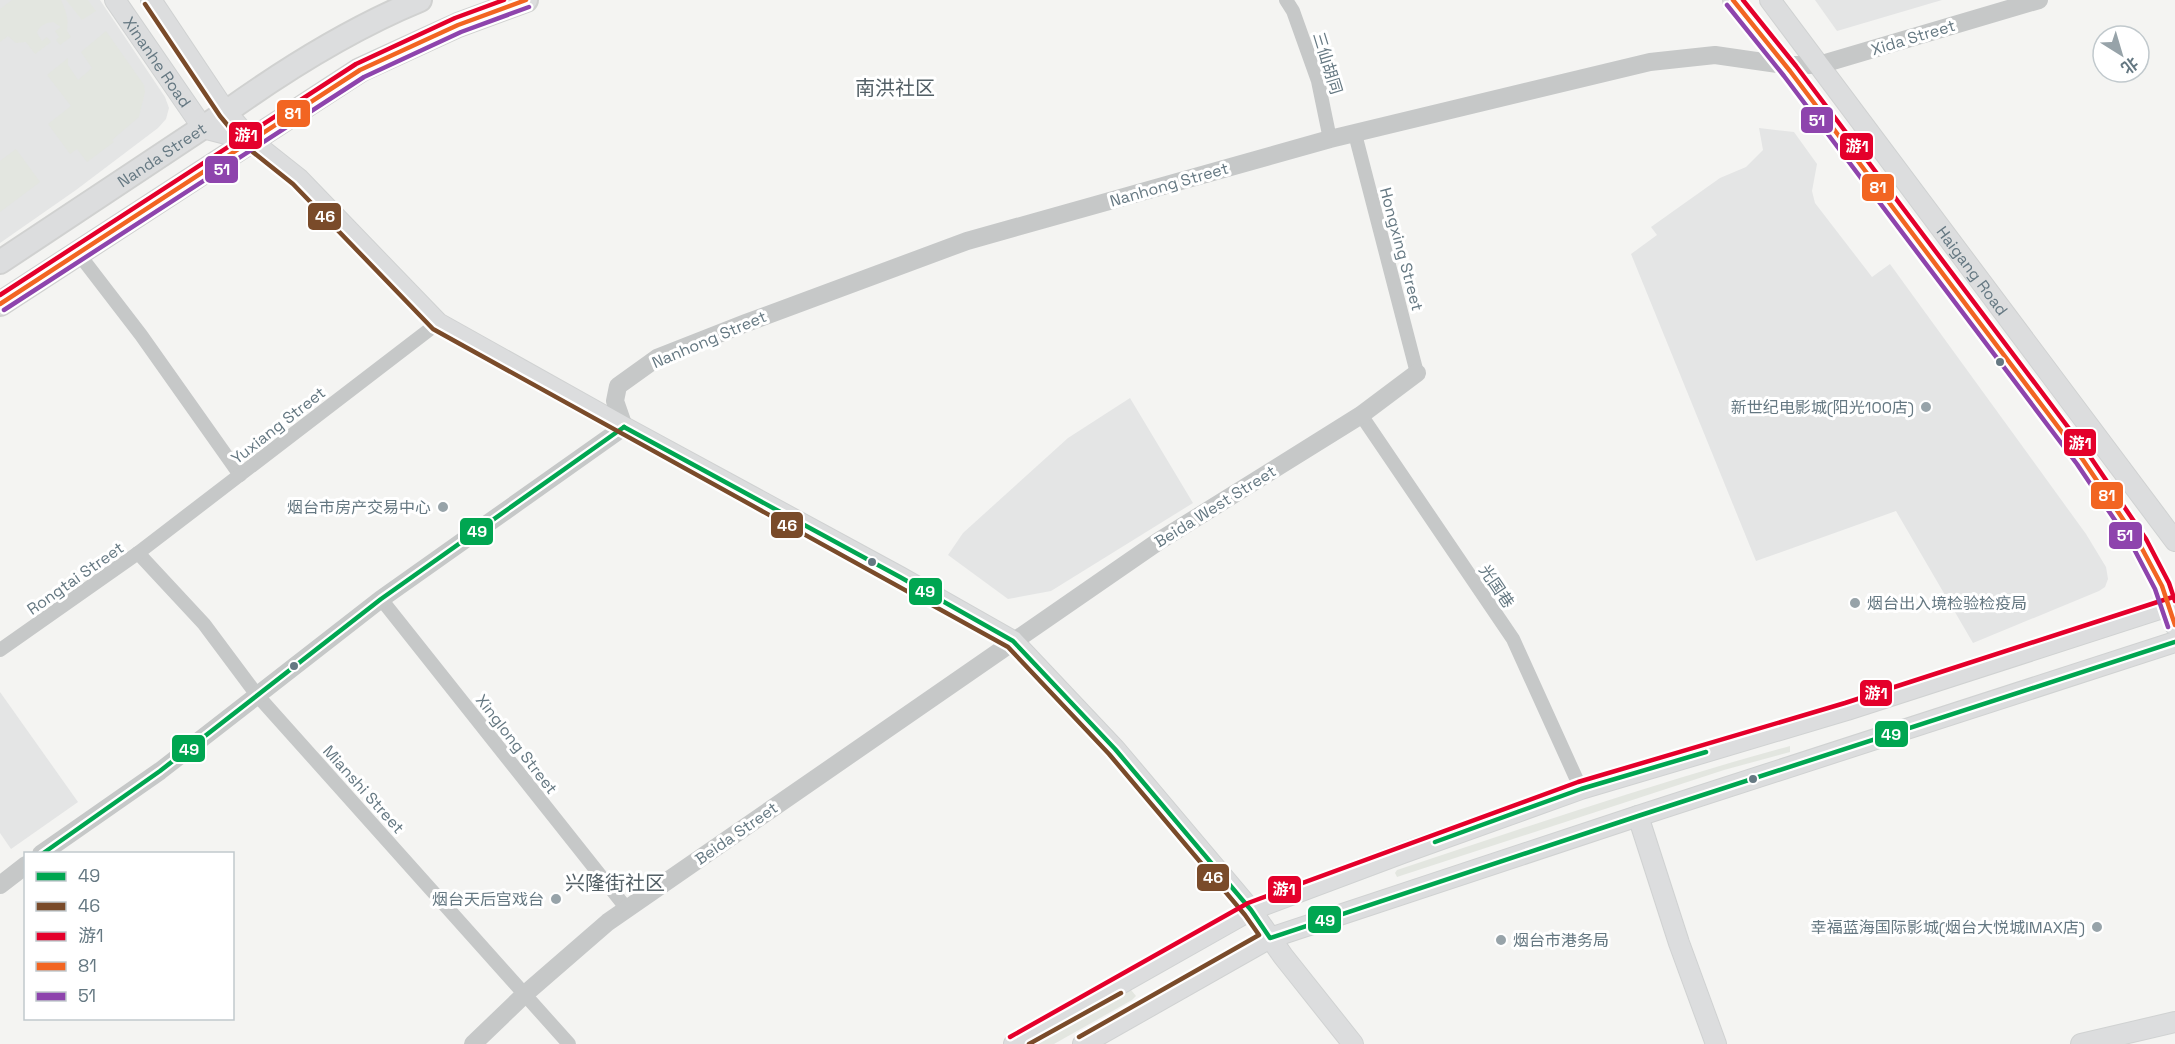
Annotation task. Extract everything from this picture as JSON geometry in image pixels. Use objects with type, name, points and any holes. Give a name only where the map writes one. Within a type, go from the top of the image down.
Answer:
[{"type":"main road","name":"Xinanhe Road","points":[[115,0],[203,128]]},
{"type":"main road","name":"Xinanhe Road","points":[[151,0],[226,112],[250,140]]},
{"type":"main road","name":"Nanda Street","points":[[0,262],[203,128],[262,86],[350,34],[420,0]]},
{"type":"main road","points":[[0,304],[360,70],[458,25],[526,0]]},
{"type":"main road","name":"Haigang Road","points":[[1733,0],[2090,469],[2139,543],[2173,612]]},
{"type":"main road","name":"Haigang Road","points":[[1770,0],[2175,541]]},
{"type":"main road","points":[[203,128],[250,140],[298,178],[438,323],[1013,641],[1115,749],[1251,910],[1270,938],[1353,1044]]},
{"type":"main road","points":[[1014,1044],[1251,910],[1403,853],[1581,789],[2173,612]]},
{"type":"main road","points":[[1083,1044],[1270,938],[2175,642]]},
{"type":"main road","points":[[1638,816],[1679,943],[1716,1044]]},
{"type":"main road","points":[[2081,1044],[2175,1022]]},
{"type":"street","name":"三仙胡同","points":[[1286,0],[1293,10],[1318,81],[1330,139]]},
{"type":"street","name":"Xida Street","points":[[1785,66],[1820,65],[2039,0]]},
{"type":"street","name":"Nanhong Street","points":[[624,427],[615,401],[618,386],[657,358],[967,242],[1330,139],[1650,62],[1715,55],[1785,66]]},
{"type":"street","name":"Hongxing Street","points":[[1354,134],[1417,373]]},
{"type":"street","points":[[78,253],[141,335],[240,475]]},
{"type":"street","name":"Yuxiang Street","points":[[138,553],[438,323]]},
{"type":"street","name":"Beida West Street","points":[[1013,641],[1159,541],[1360,415],[1417,373]]},
{"type":"street","name":"光国巷","points":[[1360,415],[1513,639],[1581,789]]},
{"type":"street","points":[[44,852],[160,771],[381,599],[624,427]]},
{"type":"street","name":"Rongtai Street","points":[[0,650],[138,553]]},
{"type":"street","name":"Mianshi Street","points":[[138,553],[204,624],[257,695],[569,1044]]},
{"type":"street","name":"Xinglong Street","points":[[381,599],[627,909]]},
{"type":"street","name":"Beida Street","points":[[473,1044],[525,994],[608,922],[1013,641]]},
{"type":"street","points":[[0,885],[24,867]]},
{"type":"shaded area","points":[[0,0],[100,0],[165,97],[169,108],[166,119],[158,128],[76,190],[0,243]]},
{"type":"shaded area","points":[[12,0],[61,0],[67,15],[67,31],[71,37],[60,45],[56,40],[59,37],[55,31],[61,27],[53,22],[39,28],[37,33],[42,41],[47,37],[51,42],[35,54],[26,42],[16,43],[8,36],[0,42],[0,9]]},
{"type":"shaded area","points":[[66,0],[88,0],[96,11],[82,20]]},
{"type":"shaded area","points":[[1815,0],[1942,0],[1837,31]]},
{"type":"shaded area","points":[[106,31],[144,85],[145,92],[139,117],[112,140],[114,142],[87,162],[77,149],[70,154],[48,124],[71,106],[47,75],[68,58],[68,65],[78,80],[92,68],[81,52]]},
{"type":"shaded area","points":[[1759,128],[1794,132],[1817,164],[1812,191],[1815,203],[1872,277],[1890,264],[2086,534],[2106,567],[2108,579],[2105,587],[1973,643],[1896,511],[1756,561],[1631,254],[1657,235],[1651,227],[1720,178],[1746,167],[1763,150]]},
{"type":"shaded area","points":[[16,149],[40,182],[0,212],[0,161]]},
{"type":"shaded area","points":[[1130,398],[1193,503],[1051,591],[1008,599],[948,555],[963,533],[1068,438]]},
{"type":"shaded area","points":[[0,692],[78,802],[11,849],[0,833]]},
{"type":"shaded area","points":[[1790,746],[1790,752],[1724,770],[1397,877],[1395,873],[1397,870],[1592,805]]},
{"type":"shaded area","points":[[1131,990],[1136,996],[1132,1000],[1054,1044],[1036,1044]]},
{"type":"transit line","name":"游1","points":[[0,295],[356,64],[455,18],[504,0]]},
{"type":"transit line","name":"81","points":[[0,304],[360,70],[458,25],[526,0]]},
{"type":"transit line","name":"81","points":[[1733,0],[1790,71],[2083,460],[2139,543],[2162,586],[2175,625]]},
{"type":"transit line","name":"游1","points":[[1743,0],[1796,66],[2089,455],[2146,539],[2169,583],[2175,601]]},
{"type":"transit line","name":"46","points":[[145,4],[220,116],[244,145],[293,184],[433,329],[1008,647],[1109,754],[1245,915],[1259,935],[1079,1037]]},
{"type":"transit line","name":"51","points":[[1727,5],[1784,76],[2077,464],[2133,547],[2155,589],[2168,627]]},
{"type":"transit line","name":"51","points":[[4,310],[364,77],[461,32],[529,7]]},
{"type":"transit line","name":"49","points":[[624,427],[1013,641],[1115,749],[1251,910],[1270,938],[2175,642]]},
{"type":"transit line","name":"49","points":[[45,852],[160,771],[381,599],[624,427]]},
{"type":"transit line","name":"游1","points":[[1010,1037],[1248,903],[1578,782],[1845,703],[2173,597]]},
{"type":"transit line","name":"49","points":[[1435,842],[1581,789],[1706,752]]},
{"type":"transit line","name":"46","points":[[1029,1044],[1121,993]]},
{"type":"place","name":"新世纪电影城(阳光100店)","points":[[1926,407]]},
{"type":"place","name":"烟台市房产交易中心","points":[[443,507]]},
{"type":"place","name":"烟台出入境检验检疫局","points":[[1855,603]]},
{"type":"place","name":"烟台天后宫戏台","points":[[556,899]]},
{"type":"place","name":"幸福蓝海国际影城(烟台大悦城IMAX店)","points":[[2097,927]]},
{"type":"place","name":"烟台市港务局","points":[[1501,940]]},
{"type":"district","name":"南洪社区","points":[[895,88]]},
{"type":"district","name":"兴隆街社区","points":[[615,883]]}]
